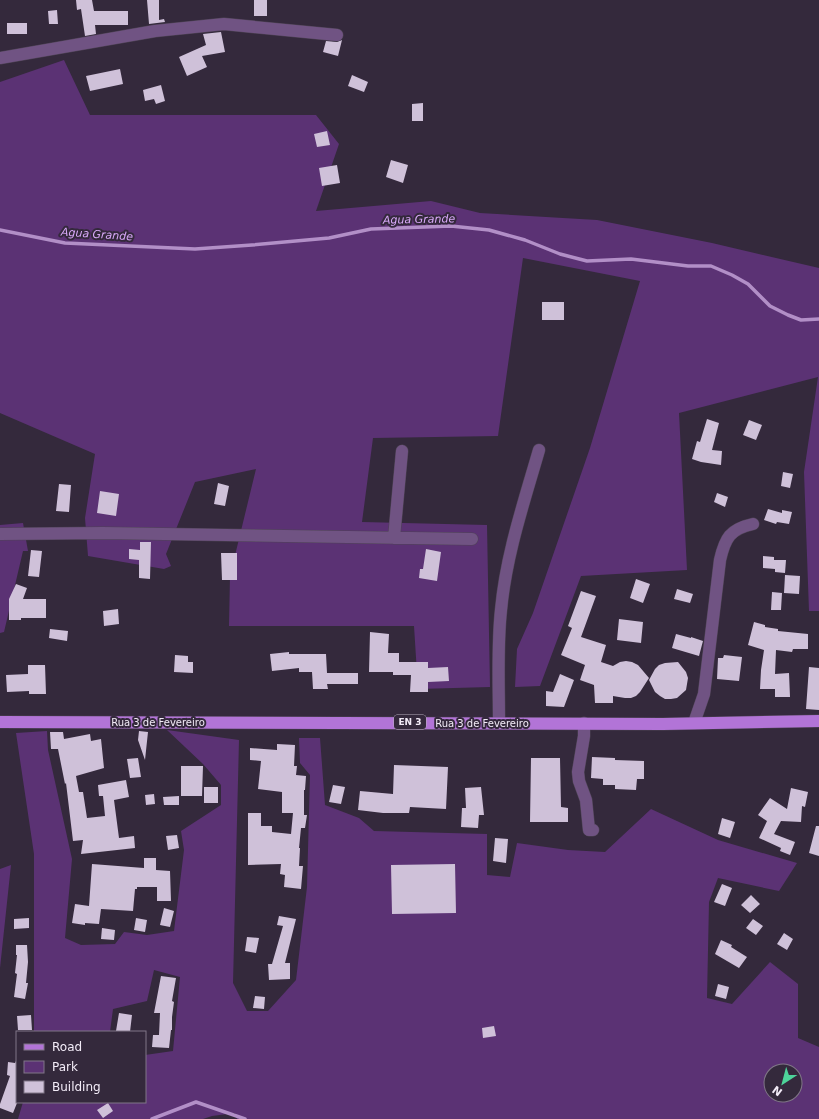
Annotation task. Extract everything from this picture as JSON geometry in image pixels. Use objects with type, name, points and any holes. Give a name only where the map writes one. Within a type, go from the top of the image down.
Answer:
[{"type":"main road","name":"Rua 3 de Fevereiro","points":[[0,722],[694,723],[819,721]]},
{"type":"street","points":[[0,58],[155,31],[224,24],[337,36]]},
{"type":"street","points":[[499,722],[500,634],[505,583],[515,534],[539,450]]},
{"type":"street","points":[[394,538],[402,451]]},
{"type":"street","points":[[694,723],[704,694],[720,560],[723,547],[728,537],[734,530],[742,526],[753,524]]},
{"type":"street","points":[[0,534],[472,539]]},
{"type":"street","points":[[584,723],[584,736],[578,772],[579,781],[586,800],[589,830],[593,830]]},
{"type":"green space","points":[[64,60],[90,115],[316,115],[339,144],[316,211],[431,201],[480,213],[597,220],[712,243],[819,268],[819,611],[809,611],[804,472],[818,377],[679,413],[687,570],[581,576],[540,686],[515,687],[517,649],[533,613],[590,448],[640,281],[523,258],[498,436],[373,438],[362,522],[487,525],[490,687],[418,689],[414,626],[229,626],[230,576],[256,469],[195,482],[166,554],[171,566],[164,569],[88,556],[85,518],[95,454],[0,413],[0,82]]},
{"type":"green space","points":[[23,523],[28,551],[23,551],[4,632],[0,633],[0,525]]},
{"type":"green space","points":[[167,730],[239,740],[233,983],[247,1011],[268,1011],[296,980],[307,887],[310,775],[300,763],[299,738],[320,738],[325,805],[359,818],[374,831],[487,834],[487,875],[510,877],[517,843],[568,850],[605,852],[651,809],[718,840],[797,863],[779,891],[718,878],[709,902],[707,998],[732,1004],[770,962],[798,984],[798,1038],[819,1047],[819,1119],[237,1119],[235,1113],[212,1116],[203,1119],[18,1119],[23,1103],[146,1103],[146,1055],[173,1051],[180,977],[154,970],[147,1001],[113,1009],[110,1031],[34,1031],[34,854],[16,733],[47,731],[48,750],[72,859],[65,938],[81,945],[115,944],[124,932],[147,935],[174,931],[184,850],[181,831],[221,805],[221,785],[203,764]]},
{"type":"green space","points":[[11,865],[0,968],[0,869]]},
{"type":"building","points":[[76,0],[92,0],[94,11],[128,11],[128,25],[95,25],[96,34],[85,36],[81,9],[77,10]]},
{"type":"building","points":[[147,0],[159,0],[159,20],[164,19],[165,22],[149,24]]},
{"type":"building","points":[[254,0],[267,0],[267,16],[254,16]]},
{"type":"building","points":[[57,10],[58,24],[49,24],[48,11]]},
{"type":"building","points":[[7,23],[27,23],[27,34],[7,34]]},
{"type":"building","points":[[221,32],[225,52],[202,56],[207,67],[187,76],[179,57],[206,45],[203,34]]},
{"type":"building","points":[[342,40],[338,56],[323,52],[326,41],[337,42]]},
{"type":"building","points":[[120,69],[123,84],[90,91],[86,76]]},
{"type":"building","points":[[352,75],[368,82],[364,92],[348,86]]},
{"type":"building","points":[[161,85],[165,101],[156,104],[154,99],[145,101],[143,90]]},
{"type":"building","points":[[423,103],[423,121],[412,121],[412,104]]},
{"type":"building","points":[[327,131],[330,145],[317,147],[314,134]]},
{"type":"building","points":[[391,160],[408,165],[403,183],[386,177]]},
{"type":"building","points":[[337,165],[340,183],[322,186],[319,168]]},
{"type":"building","points":[[542,302],[564,302],[564,320],[542,320]]},
{"type":"building","points":[[707,419],[719,423],[712,450],[722,451],[721,465],[692,459],[697,441],[700,442]]},
{"type":"building","points":[[749,420],[762,425],[756,440],[743,435]]},
{"type":"building","points":[[783,472],[793,474],[790,488],[781,486]]},
{"type":"building","points":[[218,483],[229,486],[225,506],[214,504]]},
{"type":"building","points":[[59,484],[71,485],[69,512],[56,511]]},
{"type":"building","points":[[100,491],[119,494],[116,516],[97,513]]},
{"type":"building","points":[[717,493],[728,497],[725,507],[714,502]]},
{"type":"building","points":[[768,509],[782,513],[782,510],[792,512],[789,524],[777,522],[776,524],[764,520]]},
{"type":"building","points":[[140,542],[151,542],[150,579],[139,578],[139,560],[129,559],[129,549],[140,550]]},
{"type":"building","points":[[426,549],[441,552],[437,581],[419,578],[420,569],[423,569]]},
{"type":"building","points":[[31,550],[42,551],[39,577],[28,576]]},
{"type":"building","points":[[221,553],[237,553],[237,580],[222,580]]},
{"type":"building","points":[[763,556],[774,557],[774,560],[786,560],[785,573],[775,572],[775,569],[763,568]]},
{"type":"building","points":[[785,575],[800,576],[799,594],[784,593]]},
{"type":"building","points":[[636,579],[650,584],[643,603],[630,598]]},
{"type":"building","points":[[16,584],[27,588],[23,599],[46,599],[46,618],[21,618],[21,620],[9,620],[9,599]]},
{"type":"building","points":[[677,589],[693,594],[690,603],[674,599]]},
{"type":"building","points":[[581,591],[596,596],[581,637],[606,645],[601,662],[613,666],[620,662],[626,661],[638,665],[649,678],[636,696],[625,698],[613,696],[613,703],[595,703],[594,685],[580,680],[585,665],[561,655],[572,628],[568,626]]},
{"type":"building","points":[[772,592],[782,593],[781,610],[771,610]]},
{"type":"building","points":[[118,609],[119,624],[104,626],[103,611]]},
{"type":"building","points":[[619,619],[643,622],[641,643],[617,640]]},
{"type":"building","points":[[754,622],[765,625],[765,627],[778,629],[778,631],[808,634],[808,649],[793,649],[792,652],[776,650],[775,674],[789,673],[790,697],[775,697],[775,689],[760,689],[764,650],[748,645]]},
{"type":"building","points":[[50,629],[68,631],[67,641],[49,638]]},
{"type":"building","points":[[370,632],[389,634],[388,653],[399,653],[399,662],[428,662],[428,668],[448,667],[449,681],[428,682],[428,692],[410,692],[411,675],[393,675],[393,672],[369,672]]},
{"type":"building","points":[[676,634],[703,641],[699,656],[672,648]]},
{"type":"building","points":[[289,652],[289,654],[326,654],[327,673],[358,673],[358,684],[327,684],[328,689],[313,689],[312,672],[299,672],[299,668],[272,671],[270,654]]},
{"type":"building","points":[[175,655],[188,656],[188,662],[193,662],[193,673],[174,672]]},
{"type":"building","points":[[724,655],[742,657],[739,681],[717,679],[718,658],[723,658]]},
{"type":"building","points":[[678,662],[686,672],[688,678],[686,690],[677,698],[665,699],[655,692],[649,680],[659,665]]},
{"type":"building","points":[[28,665],[45,665],[46,694],[29,694],[29,691],[7,692],[6,675],[28,674]]},
{"type":"building","points":[[809,667],[819,668],[819,710],[806,709]]},
{"type":"building","points":[[560,674],[574,680],[564,707],[546,706],[546,691],[553,692]]},
{"type":"building","points":[[139,731],[148,732],[145,760],[138,740]]},
{"type":"building","points":[[50,732],[63,732],[64,739],[90,734],[91,741],[101,739],[104,768],[76,776],[79,792],[83,792],[87,818],[105,816],[103,796],[99,796],[98,785],[126,780],[129,797],[114,800],[119,838],[134,836],[135,848],[81,854],[83,840],[73,841],[66,783],[65,784],[58,749],[51,749]]},
{"type":"building","points":[[277,744],[295,745],[294,766],[297,766],[296,775],[306,776],[304,790],[304,815],[307,815],[305,828],[301,828],[299,848],[299,866],[303,866],[301,889],[284,887],[285,875],[280,874],[281,864],[248,865],[248,813],[261,813],[261,826],[272,826],[272,832],[291,834],[293,813],[282,813],[282,792],[258,789],[261,761],[250,760],[250,748],[277,750]]},
{"type":"building","points":[[592,757],[615,758],[615,760],[644,761],[644,779],[637,779],[636,790],[615,789],[615,785],[603,785],[603,779],[591,778]]},
{"type":"building","points":[[138,758],[141,777],[130,778],[127,759]]},
{"type":"building","points":[[531,758],[560,758],[561,807],[568,808],[568,822],[530,822]]},
{"type":"building","points":[[394,765],[448,767],[446,809],[410,807],[409,813],[383,813],[358,810],[360,791],[393,794]]},
{"type":"building","points":[[181,766],[203,766],[202,796],[181,796]]},
{"type":"building","points":[[333,785],[345,787],[341,804],[329,802]]},
{"type":"building","points":[[204,787],[218,787],[218,803],[204,803]]},
{"type":"building","points":[[481,787],[484,815],[479,815],[478,828],[461,827],[462,808],[466,808],[465,788]]},
{"type":"building","points":[[791,788],[808,792],[805,807],[802,806],[801,822],[781,821],[774,834],[795,842],[790,855],[780,851],[781,848],[759,838],[767,821],[758,815],[770,798],[787,809]]},
{"type":"building","points":[[154,794],[155,804],[146,805],[145,795]]},
{"type":"building","points":[[179,796],[179,805],[164,805],[163,797]]},
{"type":"building","points":[[722,818],[735,822],[730,838],[718,834]]},
{"type":"building","points":[[816,826],[819,826],[819,856],[809,853]]},
{"type":"building","points":[[177,835],[179,848],[168,850],[166,836]]},
{"type":"building","points":[[495,838],[508,839],[506,863],[493,861]]},
{"type":"building","points":[[144,858],[156,858],[156,870],[170,871],[171,901],[157,901],[157,887],[137,887],[137,889],[135,889],[133,911],[101,909],[99,924],[85,923],[85,925],[72,923],[75,904],[89,906],[92,864],[144,868]]},
{"type":"building","points":[[455,864],[456,913],[392,914],[391,865]]},
{"type":"building","points":[[722,884],[732,888],[725,906],[714,902]]},
{"type":"building","points":[[751,895],[760,904],[750,913],[741,905]]},
{"type":"building","points":[[164,908],[174,911],[170,927],[160,925]]},
{"type":"building","points":[[279,916],[296,919],[285,963],[290,963],[290,979],[269,980],[268,964],[272,964],[283,926],[277,925]]},
{"type":"building","points":[[29,918],[29,928],[14,929],[14,919]]},
{"type":"building","points":[[136,918],[147,920],[145,932],[134,930]]},
{"type":"building","points":[[753,919],[763,926],[756,935],[746,928]]},
{"type":"building","points":[[102,928],[115,930],[114,940],[101,939]]},
{"type":"building","points":[[784,933],[793,939],[787,950],[777,944]]},
{"type":"building","points":[[247,937],[259,938],[256,953],[245,951]]},
{"type":"building","points":[[721,940],[732,945],[731,947],[747,957],[739,968],[715,954]]},
{"type":"building","points":[[16,945],[27,945],[28,962],[26,983],[28,983],[25,999],[14,997],[17,974],[15,973],[17,955]]},
{"type":"building","points":[[161,976],[176,978],[172,1001],[174,1002],[169,1048],[152,1047],[153,1035],[159,1035],[160,1013],[154,1013]]},
{"type":"building","points":[[718,984],[729,987],[726,999],[715,996]]},
{"type":"building","points":[[255,996],[265,997],[264,1009],[253,1008]]},
{"type":"building","points":[[119,1013],[132,1015],[130,1031],[116,1031]]},
{"type":"building","points":[[31,1015],[32,1030],[18,1030],[17,1016]]},
{"type":"building","points":[[494,1026],[496,1036],[483,1038],[482,1028]]},
{"type":"building","points":[[16,1061],[17,1103],[13,1113],[0,1108],[0,1104],[10,1076],[7,1075],[8,1062],[15,1063]]},
{"type":"building","points":[[108,1103],[113,1111],[103,1118],[97,1110]]},
{"type":"waterway","name":"Agua Grande","points":[[0,230],[65,243],[195,249],[329,238],[371,229],[451,226],[489,230],[525,240],[560,254],[587,261],[631,259],[688,266],[711,266],[748,284],[770,306],[788,315],[801,320],[819,319]]},
{"type":"waterway","points":[[152,1119],[196,1102],[245,1119]]}]
